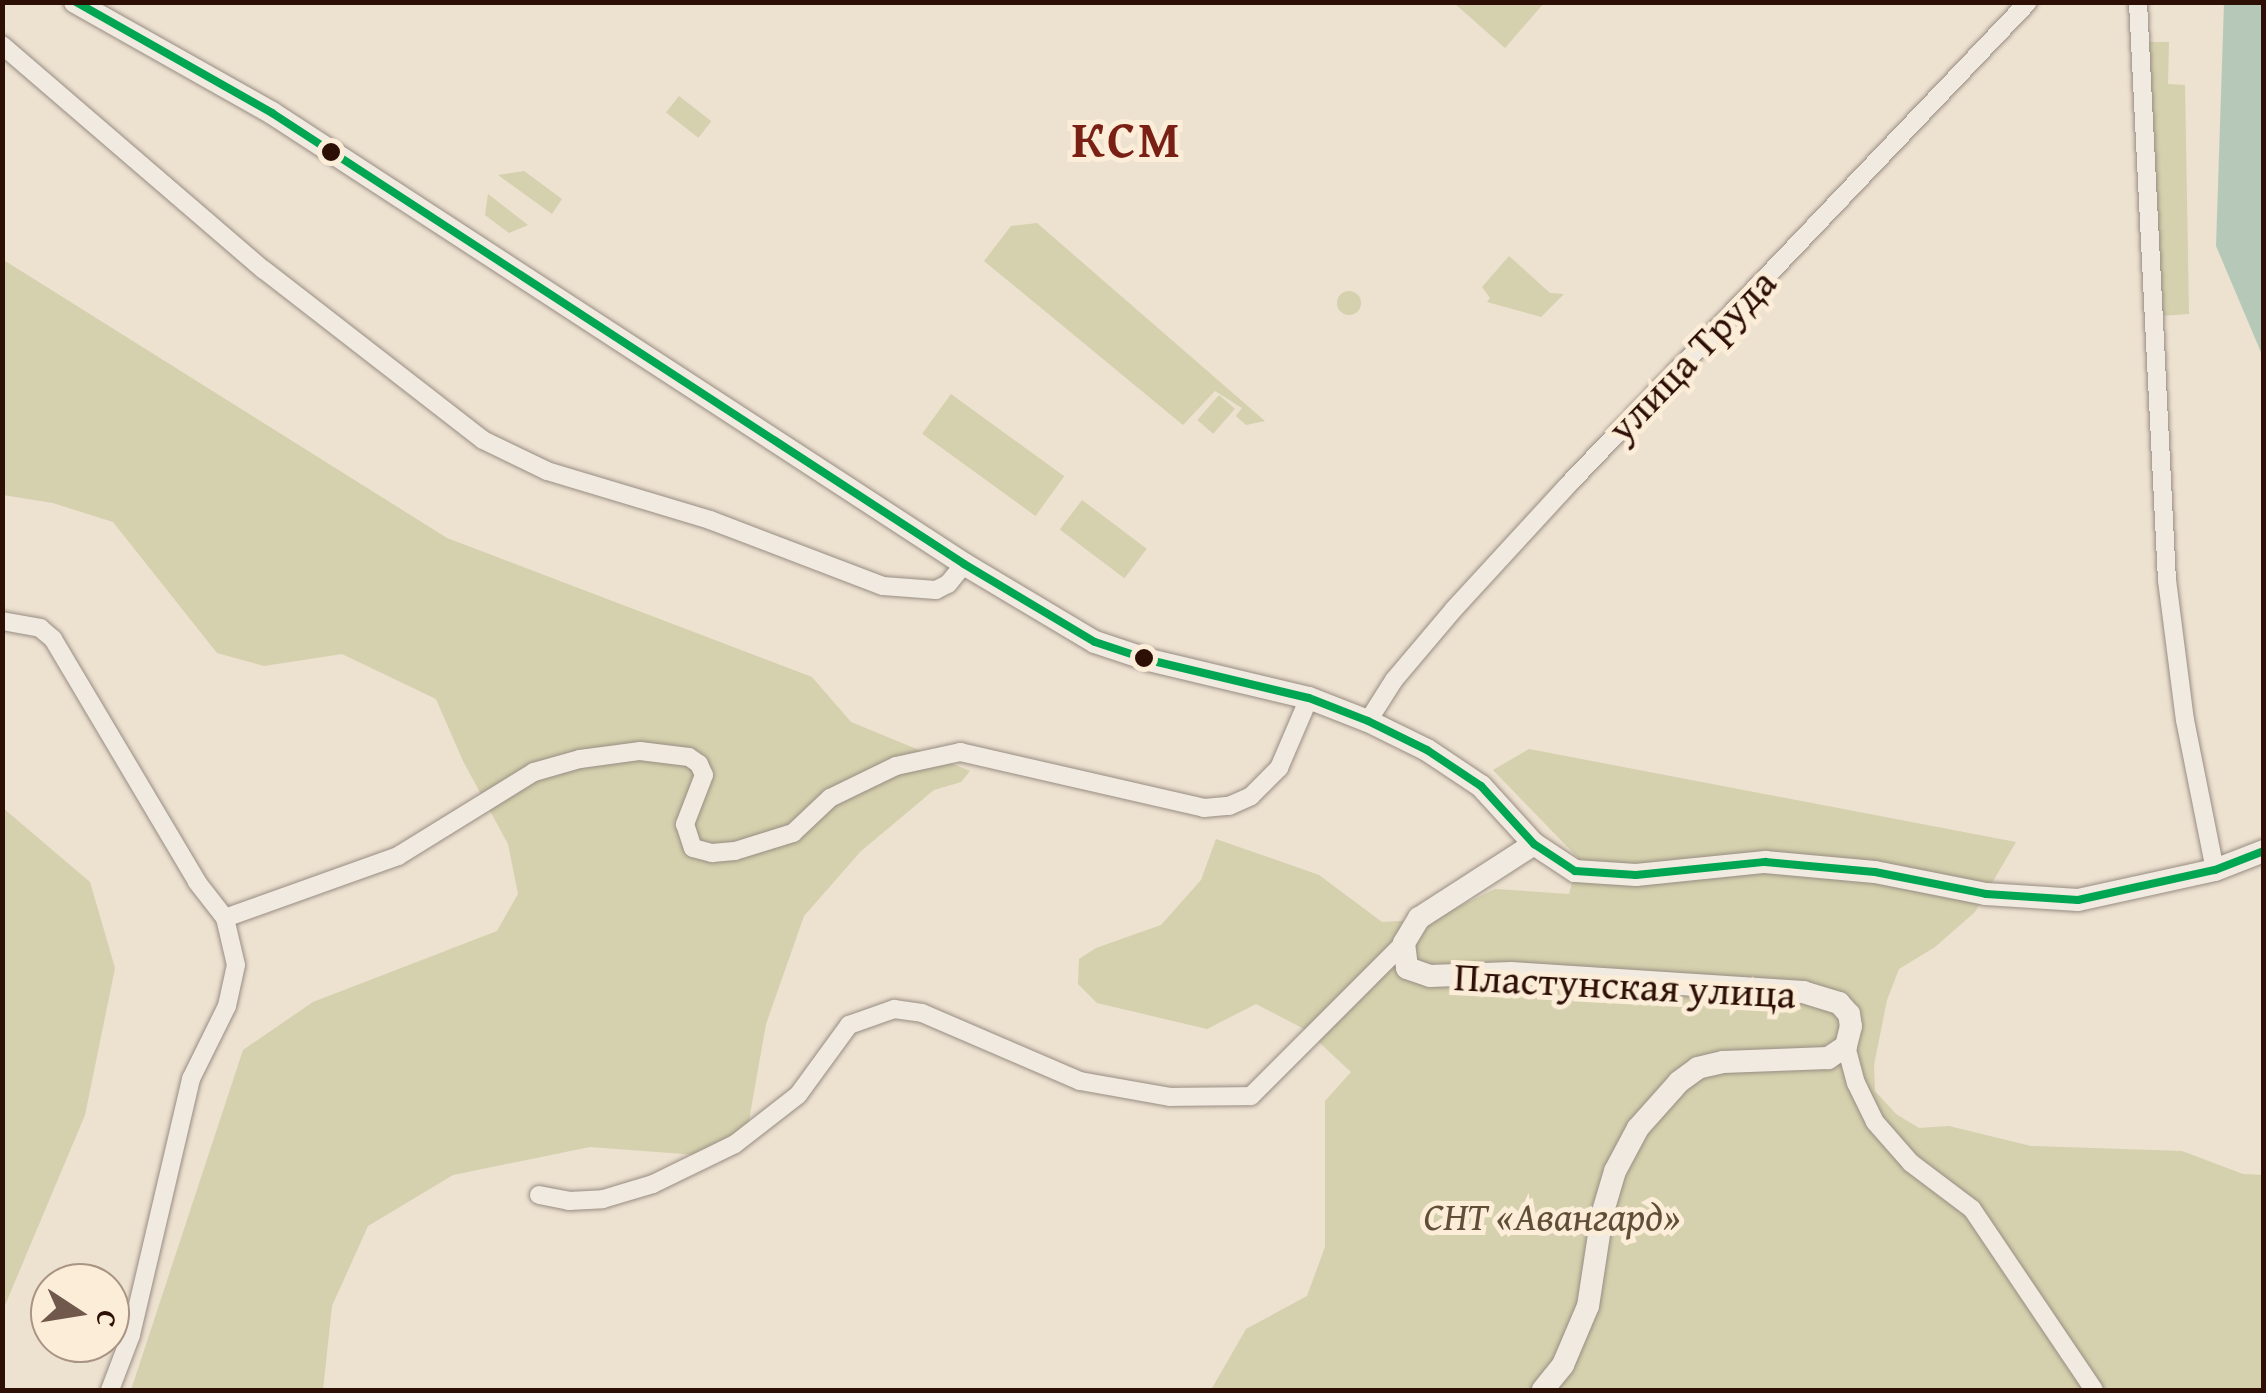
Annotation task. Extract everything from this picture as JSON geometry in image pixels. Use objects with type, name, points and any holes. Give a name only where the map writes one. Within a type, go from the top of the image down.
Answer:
[{"type":"main road","points":[[75,2],[272,112],[964,564],[1096,642],[1149,660],[1309,698],[1368,721],[1427,750],[1481,786],[1534,844],[1574,870],[1601,876],[1765,862],[1875,872],[1986,894],[2078,900],[2215,870],[2264,851]]},
{"type":"main road","name":"Пластунская улица","points":[[1534,844],[1420,918],[1404,944],[1406,968],[1430,976],[1511,973],[1824,996],[1849,1014],[1846,1046],[1828,1058],[1724,1062],[1698,1068],[1679,1082],[1638,1128],[1616,1171],[1602,1215],[1588,1306],[1563,1365],[1543,1390]]},
{"type":"street","name":"улица Труда","points":[[1368,721],[1394,680],[1454,609],[2028,2]]},
{"type":"street","points":[[2138,2],[2167,580],[2184,720],[2215,870]]},
{"type":"street","points":[[2,45],[264,270],[483,440],[547,471],[710,520],[882,586],[936,590],[948,584],[964,564]]},
{"type":"street","points":[[2,620],[40,628],[53,638],[197,882],[225,918],[236,965],[227,1006],[191,1079],[131,1335],[110,1390]]},
{"type":"street","points":[[225,918],[398,856],[534,772],[580,758],[640,751],[689,756],[704,776],[685,824],[693,848],[735,851],[793,833],[830,798],[896,766],[960,752],[1204,808],[1230,806],[1251,796],[1279,768],[1309,698]]},
{"type":"street","name":"Пластунская улица","points":[[539,1195],[569,1201],[604,1199],[654,1184],[735,1144],[798,1095],[849,1025],[894,1009],[922,1013],[1080,1081],[1170,1098],[1250,1096],[1404,944]]},
{"type":"street","points":[[1846,1046],[1856,1084],[1875,1122],[1911,1164],[1972,1209],[2094,1390]]},
{"type":"green space","points":[[1544,2],[1505,48],[1454,3]]},
{"type":"green space","points":[[2149,42],[2169,42],[2168,84],[2185,85],[2189,314],[2159,316]]},
{"type":"green space","points":[[679,96],[711,121],[698,138],[666,113]]},
{"type":"green space","points":[[524,171],[562,199],[552,214],[498,175]]},
{"type":"green space","points":[[488,194],[528,225],[509,233],[485,215]]},
{"type":"green space","points":[[1037,223],[1265,421],[1246,425],[1236,416],[1242,408],[1215,391],[1183,425],[984,261],[1011,226]]},
{"type":"green space","points":[[1509,256],[1550,293],[1564,294],[1541,317],[1487,302],[1490,298],[1482,287]]},
{"type":"green space","points":[[2,259],[447,538],[812,677],[851,722],[970,771],[961,782],[934,790],[861,851],[804,916],[766,1024],[748,1126],[697,1155],[590,1147],[453,1175],[368,1226],[332,1306],[323,1390],[131,1390],[243,1050],[313,1002],[497,931],[518,894],[508,844],[463,761],[436,699],[342,654],[264,666],[217,653],[113,522],[53,503],[3,495]]},
{"type":"green space","points":[[1344,291],[1354,291],[1361,303],[1354,315],[1344,315],[1337,308],[1337,298]]},
{"type":"green space","points":[[951,394],[1064,476],[1035,516],[922,434]]},
{"type":"green space","points":[[1219,395],[1235,409],[1213,434],[1197,420]]},
{"type":"green space","points":[[1082,500],[1147,549],[1124,578],[1060,530]]},
{"type":"green space","name":"СНТ «Авангард»","points":[[1529,749],[2016,842],[1975,912],[1935,947],[1899,969],[1887,1000],[1874,1065],[1875,1091],[1896,1114],[1919,1128],[1949,1126],[2031,1146],[2182,1151],[2243,1174],[2263,1175],[2263,1390],[1211,1390],[1246,1329],[1307,1296],[1325,1247],[1325,1101],[1351,1072],[1306,1030],[1256,1004],[1207,1029],[1097,1003],[1078,984],[1079,959],[1096,948],[1161,925],[1201,880],[1216,839],[1319,875],[1382,922],[1433,919],[1495,889],[1569,894],[1578,858],[1493,770]]},
{"type":"green space","points":[[3,808],[90,882],[115,968],[85,1115],[3,1310]]},
{"type":"shaded area","points":[[2224,3],[2263,3],[2263,357],[2216,246]]},
{"type":"transit line","points":[[76,2],[272,113],[964,564],[1095,642],[1149,660],[1309,698],[1368,721],[1427,750],[1481,786],[1534,844],[1575,871],[1636,875],[1765,862],[1875,872],[1986,894],[2078,900],[2215,870],[2264,851]]},
{"type":"district","name":"КСМ","points":[[1127,139]]}]
